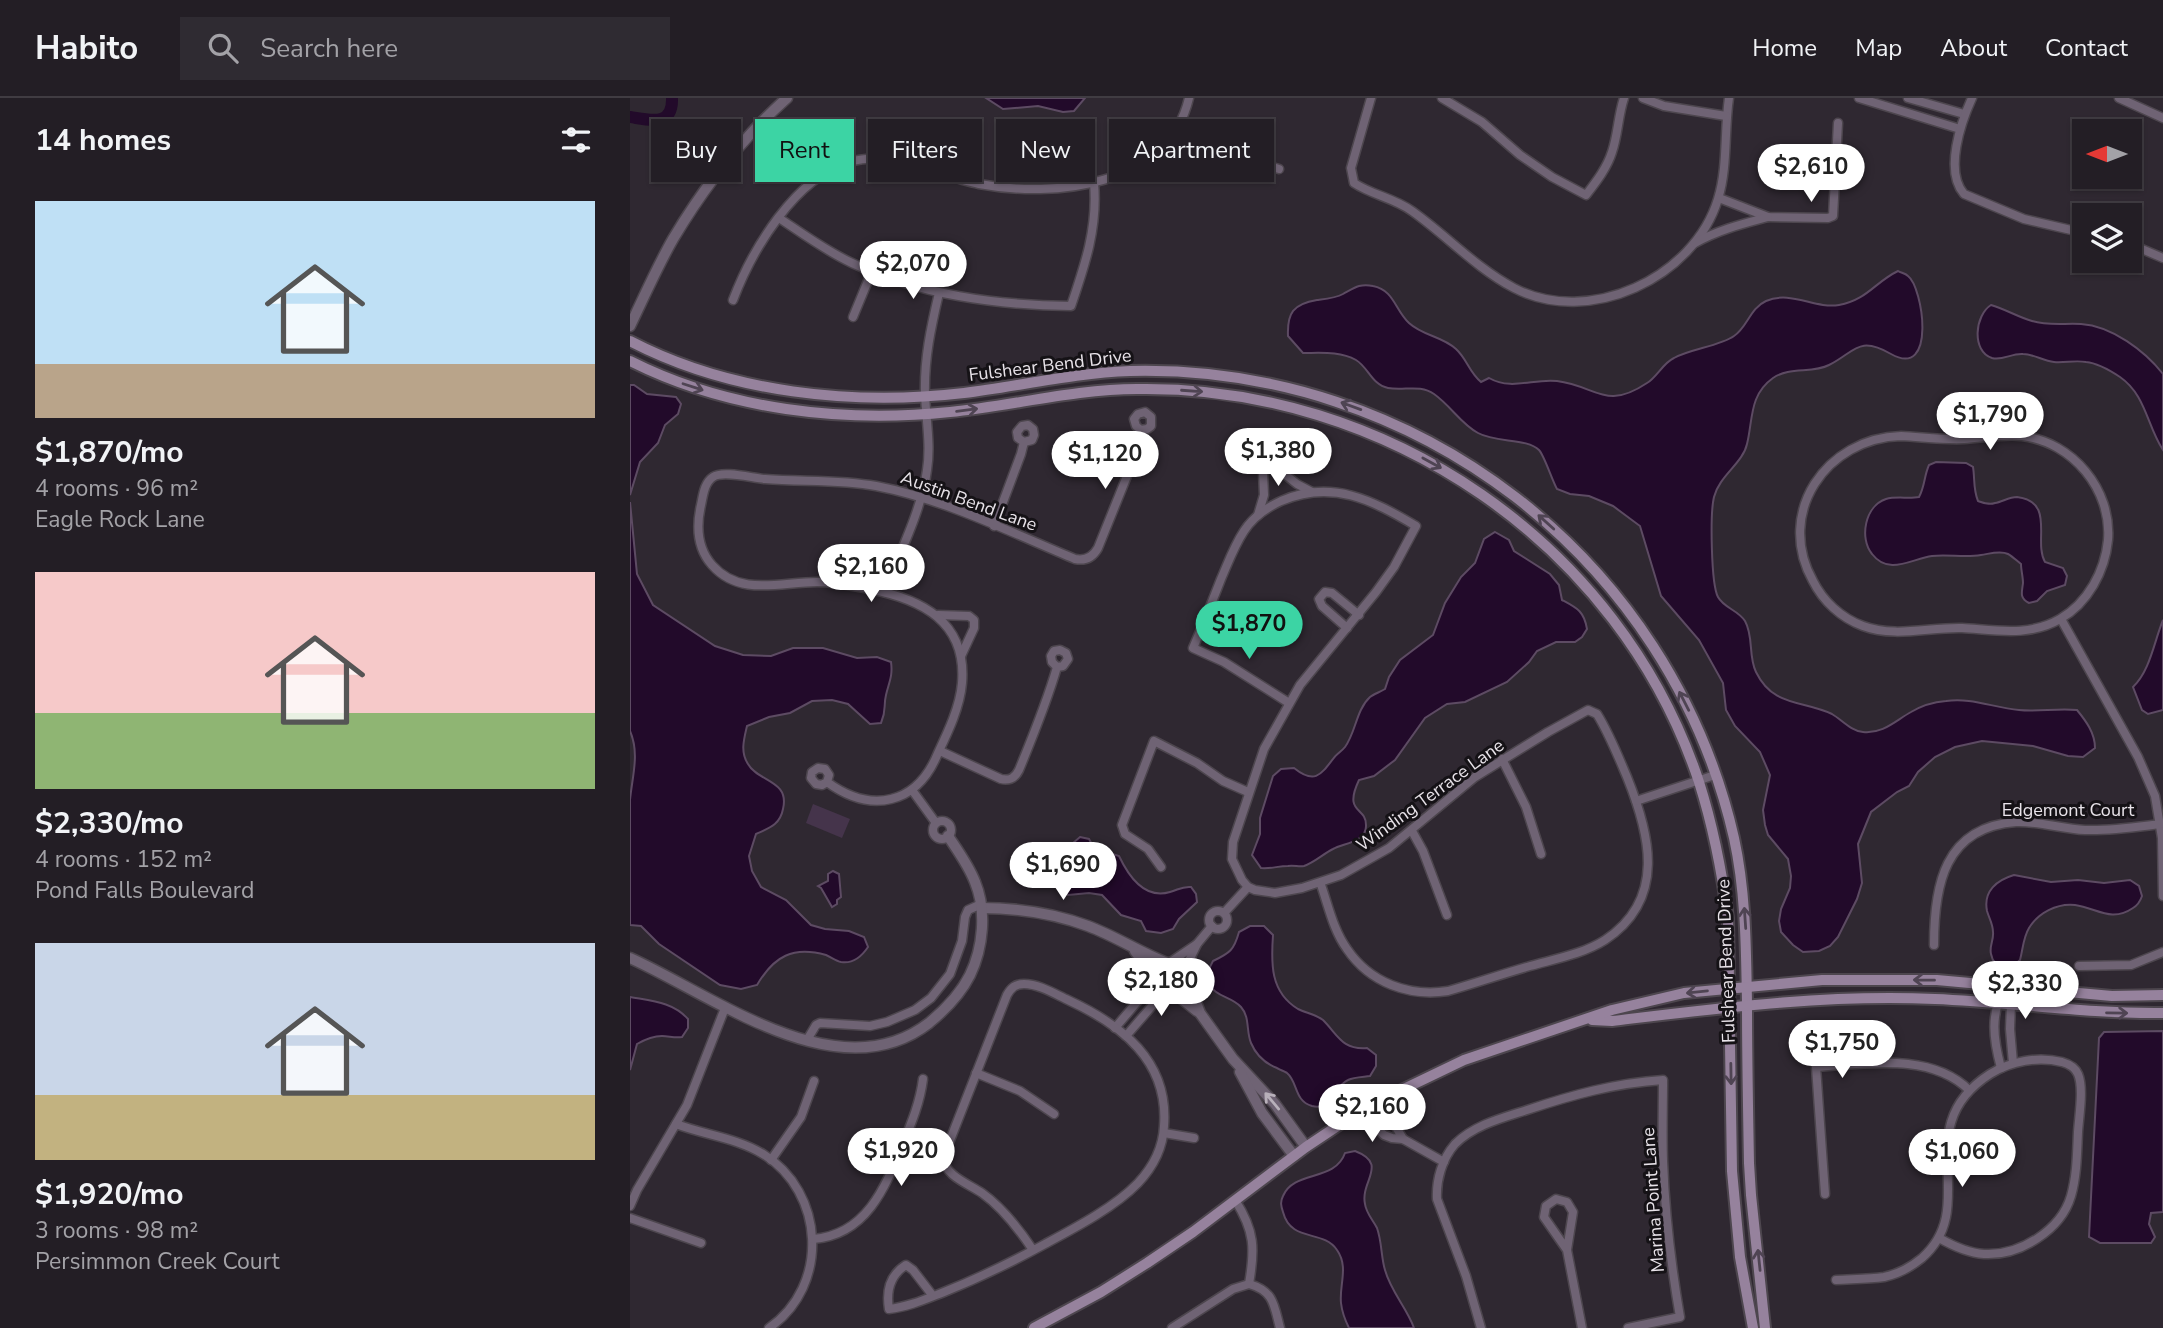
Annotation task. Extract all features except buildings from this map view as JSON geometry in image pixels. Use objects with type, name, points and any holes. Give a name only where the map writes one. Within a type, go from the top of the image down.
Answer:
[{"type":"main road","name":"Fulshear Bend Drive","points":[[630,341],[692,367],[773,387],[855,396],[925,396],[970,392],[1082,374],[1139,371],[1204,373],[1264,382],[1331,399],[1395,424],[1457,456],[1525,503],[1579,554],[1627,608],[1667,668],[1692,717],[1729,819],[1742,881],[1746,920],[1751,1195],[1765,1328]]},
{"type":"main road","name":"Fulshear Bend Drive","points":[[630,361],[656,374],[705,391],[779,407],[855,415],[926,414],[1085,392],[1139,388],[1205,391],[1271,402],[1336,420],[1388,441],[1438,466],[1477,490],[1536,537],[1566,566],[1615,623],[1648,673],[1672,718],[1698,780],[1714,837],[1726,901],[1734,1198],[1740,1257],[1753,1328]]},
{"type":"main road","points":[[1139,371],[1139,388]]},
{"type":"main road","points":[[1388,441],[1395,424]]},
{"type":"main road","points":[[1566,566],[1579,554]]},
{"type":"main road","points":[[1039,1327],[1147,1263],[1306,1147],[1381,1101],[1464,1060],[1612,1010],[1651,999],[1747,986],[1822,980],[1937,981],[2112,996],[2163,995]]},
{"type":"main road","points":[[1586,1020],[1612,1021],[1747,1004],[1880,998],[2011,1004],[2112,1014],[2163,1013]]},
{"type":"main road","points":[[1734,1198],[1751,1195]]},
{"type":"street","points":[[630,326],[667,250],[702,195],[747,139],[787,98]]},
{"type":"street","points":[[1181,119],[1189,98]]},
{"type":"street","points":[[1371,98],[1351,168],[1354,183],[1411,210],[1491,274],[1516,289],[1544,298],[1574,302],[1601,299],[1626,292],[1652,279],[1710,234],[1733,226],[1768,217],[1833,216],[1838,123]]},
{"type":"street","points":[[1442,98],[1482,122],[1520,155],[1552,177],[1586,195],[1601,176],[1612,152],[1618,114],[1624,98]]},
{"type":"street","points":[[1643,98],[1664,106],[1726,116]]},
{"type":"street","points":[[1693,245],[1710,219],[1719,198],[1729,98]]},
{"type":"street","points":[[1859,98],[1960,129]]},
{"type":"street","points":[[1908,98],[1924,100],[1964,114]]},
{"type":"street","points":[[1972,98],[1960,129],[1955,167],[1958,187],[1964,194],[2024,219],[2072,230]]},
{"type":"street","points":[[2119,98],[2163,118]]},
{"type":"street","points":[[1918,117],[1924,100]]},
{"type":"street","points":[[733,300],[748,267],[779,218],[800,192],[815,179],[841,165],[866,159],[883,159],[1000,187],[1053,187],[1094,183],[1109,178]]},
{"type":"street","points":[[1274,168],[1279,169]]},
{"type":"street","points":[[779,218],[832,253],[872,271],[939,293],[1005,303],[1071,306],[1086,262],[1094,225],[1094,183]]},
{"type":"street","points":[[1719,198],[1768,217]]},
{"type":"street","points":[[2142,249],[2163,258]]},
{"type":"street","points":[[853,317],[872,271]]},
{"type":"street","points":[[827,782],[846,795],[866,801],[890,799],[912,790],[930,771],[940,751],[961,691],[961,656],[952,634],[937,615],[913,601],[884,592],[921,498],[928,462],[925,396],[928,340],[939,293]]},
{"type":"street","name":"Austin Bend Lane","points":[[884,592],[820,582],[753,586],[727,578],[718,572],[707,558],[699,536],[699,514],[706,485],[711,478],[721,474],[765,480],[877,486],[921,498],[1074,559],[1088,558],[1093,556],[1098,548],[1127,476],[1141,430]]},
{"type":"street","points":[[2024,436],[2060,449],[2077,462],[2100,494],[2108,534],[2106,553],[2099,575],[2088,593],[2061,619],[2013,632],[1962,628],[1902,632],[1882,631],[1845,618],[1830,606],[1818,591],[1801,554],[1799,532],[1808,495],[1832,461],[1847,450],[1882,437],[1962,439],[2024,436]]},
{"type":"street","points":[[994,526],[1024,442]]},
{"type":"street","points":[[1258,515],[1264,495],[1263,472],[1268,465],[1272,464],[1312,492]]},
{"type":"street","points":[[1115,1028],[1154,979],[1158,968],[1197,944],[1212,926],[1209,920],[1212,913],[1224,913],[1248,887],[1234,867],[1231,852],[1248,792],[1264,750],[1289,703],[1312,670],[1359,615],[1394,566],[1416,526],[1366,499],[1346,494],[1312,492],[1274,504],[1258,515],[1235,545],[1193,648],[1232,667],[1289,703]]},
{"type":"street","points":[[1347,628],[1322,606],[1319,599],[1322,594],[1332,593],[1359,615]]},
{"type":"street","points":[[937,615],[969,616],[974,620],[974,628],[961,656]]},
{"type":"street","points":[[2061,619],[2138,757],[2155,796],[2161,824],[2163,896]]},
{"type":"street","points":[[940,751],[999,779],[1007,780],[1015,776],[1046,702],[1057,667]]},
{"type":"street","name":"Winding Terrace Lane","points":[[1248,887],[1275,893],[1320,883],[1367,862],[1412,831],[1475,777],[1588,710],[1600,719],[1636,801]]},
{"type":"street","points":[[1161,867],[1148,849],[1125,834],[1122,825],[1154,741],[1223,781],[1248,792]]},
{"type":"street","points":[[1502,759],[1526,807],[1541,854]]},
{"type":"street","points":[[1320,883],[1340,938],[1359,964],[1373,976],[1389,985],[1423,994],[1448,992],[1594,946],[1624,924],[1642,894],[1648,871],[1648,842],[1636,801],[1715,775]]},
{"type":"street","points":[[1007,780],[1008,790]]},
{"type":"street","points":[[630,958],[725,1009],[807,1040],[849,1047],[869,1047],[889,1043],[923,1028],[965,985],[974,965],[982,926],[977,885],[948,836],[951,831],[949,824],[942,821],[936,823],[912,790]]},
{"type":"street","name":"Edgemont Court","points":[[1934,945],[1936,898],[1946,865],[1958,849],[1986,828],[2017,822],[2082,830],[2161,824]]},
{"type":"street","points":[[1412,831],[1423,851],[1447,915]]},
{"type":"street","points":[[807,1040],[820,1023],[870,1026],[915,1010],[931,999],[950,974],[958,957],[968,910],[979,905],[981,908],[1048,914],[1089,927],[1132,948],[1177,965],[1200,1013]]},
{"type":"street","points":[[1126,1036],[1152,1006],[1183,978],[1197,944]]},
{"type":"street","points":[[1132,948],[1159,989],[1170,992],[1200,1013],[1233,1059],[1275,1104],[1306,1147]]},
{"type":"street","points":[[2079,966],[2132,965],[2163,952]]},
{"type":"street","points":[[933,1296],[906,1265],[896,1272],[886,1295],[889,1309],[901,1308],[933,1296],[989,1273],[1033,1250],[1080,1224],[1138,1183],[1155,1160],[1164,1133],[1165,1102],[1157,1073],[1147,1057],[1126,1036],[1079,1005],[1026,984],[1015,986],[1007,995],[944,1153],[944,1164],[950,1173],[1001,1209],[1033,1250]]},
{"type":"street","points":[[2001,1068],[1995,1037],[1996,1003],[2005,986]]},
{"type":"street","points":[[2005,986],[2011,1004],[2013,1063]]},
{"type":"street","points":[[630,1206],[693,1091],[714,1031],[725,1009]]},
{"type":"street","points":[[1233,1059],[1262,1113],[1294,1156]]},
{"type":"street","points":[[1836,1279],[1885,1276],[1903,1270],[1919,1261],[1939,1238],[1948,1208],[1948,1132],[1953,1114],[1969,1090],[2013,1063],[2060,1061],[2076,1069],[2080,1085],[2075,1178],[2071,1197],[2062,1216],[2034,1241],[2000,1253],[1984,1254],[1955,1246],[1939,1238]]},
{"type":"street","points":[[1825,1194],[1816,1067],[1872,1063],[1911,1064],[1946,1073],[1969,1090]]},
{"type":"street","points":[[976,1073],[1020,1091],[1054,1114]]},
{"type":"street","points":[[813,1239],[833,1235],[853,1224],[869,1211],[882,1194],[919,1103],[923,1079]]},
{"type":"street","name":"Marina Point Lane","points":[[1444,1161],[1454,1145],[1480,1126],[1572,1095],[1632,1082],[1662,1080],[1662,1160],[1666,1214],[1680,1317],[1628,1328]]},
{"type":"street","points":[[771,1160],[801,1117],[814,1081]]},
{"type":"street","points":[[1381,1101],[1403,1139]]},
{"type":"street","points":[[1365,1110],[1378,1131],[1392,1138],[1403,1139],[1444,1161],[1438,1178],[1437,1199],[1466,1276],[1481,1328]]},
{"type":"street","points":[[676,1124],[741,1143],[771,1160],[787,1174],[801,1193],[810,1216],[813,1239],[810,1269],[795,1303],[772,1326]]},
{"type":"street","points":[[1164,1133],[1194,1138]]},
{"type":"street","points":[[1567,1250],[1544,1217],[1546,1206],[1556,1199],[1567,1202],[1573,1212],[1567,1250],[1582,1328]]},
{"type":"street","points":[[1235,1200],[1250,1228],[1253,1244],[1249,1284]]},
{"type":"street","points":[[630,1218],[701,1243]]},
{"type":"street","points":[[1172,1328],[1233,1289],[1249,1284],[1259,1287],[1270,1296],[1280,1328]]},
{"type":"shaded area","points":[[986,98],[1085,98],[1074,111],[1063,112],[1038,106],[1003,109]]},
{"type":"shaded area","points":[[1898,271],[1908,276],[1918,296],[1922,329],[1921,344],[1915,354],[1906,359],[1880,348],[1857,347],[1822,368],[1780,374],[1760,392],[1753,408],[1745,451],[1714,497],[1712,548],[1718,597],[1745,621],[1756,672],[1771,691],[1789,701],[1832,714],[1854,730],[1877,731],[1923,706],[1964,700],[2019,710],[2077,710],[2092,732],[2095,748],[2083,757],[2068,756],[2033,746],[1982,741],[1955,747],[1935,757],[1918,772],[1909,786],[1871,812],[1858,844],[1862,883],[1857,899],[1838,937],[1830,946],[1819,951],[1803,952],[1781,932],[1781,909],[1790,888],[1791,876],[1788,859],[1768,835],[1765,825],[1763,810],[1770,775],[1760,752],[1735,726],[1726,710],[1723,683],[1699,640],[1661,596],[1640,526],[1613,506],[1589,496],[1570,494],[1557,489],[1543,457],[1534,446],[1478,433],[1429,391],[1383,386],[1374,380],[1360,363],[1344,355],[1303,353],[1288,336],[1289,321],[1293,311],[1302,304],[1337,296],[1361,286],[1373,286],[1386,292],[1404,318],[1414,327],[1456,349],[1481,382],[1489,378],[1506,384],[1557,381],[1611,396],[1633,391],[1647,383],[1674,358],[1734,336],[1756,308],[1766,301],[1793,298],[1830,306],[1849,303]]},
{"type":"shaded area","points":[[1991,305],[2038,323],[2081,324],[2104,329],[2127,341],[2147,357],[2163,374],[2163,450],[2141,402],[2129,384],[2108,370],[2090,363],[2054,362],[2027,354],[1996,359],[1985,354],[1978,341],[1979,324]]},
{"type":"shaded area","points":[[630,385],[647,394],[676,397],[681,404],[678,414],[665,425],[658,443],[640,462],[630,495]]},
{"type":"shaded area","points":[[1936,462],[1966,463],[1973,467],[1978,501],[1991,504],[2017,497],[2029,500],[2036,506],[2040,514],[2041,544],[2045,562],[2063,568],[2067,576],[2065,585],[2047,591],[2037,601],[2029,603],[2022,594],[2021,564],[2002,552],[1975,556],[1932,556],[1893,565],[1879,561],[1872,554],[1866,540],[1866,523],[1873,508],[1886,499],[1919,497],[1929,465]]},
{"type":"shaded area","points":[[630,502],[637,574],[653,605],[715,646],[743,655],[771,656],[793,648],[823,648],[857,658],[877,657],[891,662],[891,675],[881,723],[870,724],[848,704],[832,700],[812,701],[790,713],[769,717],[747,726],[744,741],[743,750],[748,764],[778,787],[784,799],[782,814],[777,822],[756,834],[749,856],[752,871],[761,887],[786,900],[811,925],[849,931],[864,937],[868,947],[853,961],[841,962],[814,953],[794,953],[778,960],[757,985],[741,989],[720,985],[659,944],[641,926],[630,925],[630,800],[635,757],[630,731]]},
{"type":"shaded area","points":[[1495,532],[1509,540],[1514,551],[1550,574],[1559,585],[1562,600],[1582,614],[1587,629],[1582,637],[1575,642],[1556,642],[1537,651],[1507,682],[1465,702],[1447,704],[1425,718],[1395,760],[1374,776],[1359,780],[1353,799],[1366,825],[1359,838],[1304,866],[1261,868],[1252,855],[1260,834],[1260,818],[1273,776],[1281,769],[1294,768],[1312,777],[1324,770],[1349,741],[1365,702],[1385,689],[1400,660],[1433,635],[1445,603],[1461,577],[1475,563],[1484,539]]},
{"type":"shaded area","points":[[2163,620],[2163,710],[2148,714],[2142,710],[2133,687],[2148,665]]},
{"type":"shaded area","points":[[813,804],[850,819],[842,838],[806,823]]},
{"type":"shaded area","points":[[1080,837],[1089,839],[1094,848],[1119,856],[1132,878],[1145,889],[1161,894],[1191,887],[1197,902],[1179,919],[1173,929],[1161,933],[1146,931],[1141,921],[1121,915],[1102,895],[1068,895],[1055,882],[1070,856],[1073,843]]},
{"type":"shaded area","points":[[833,871],[839,874],[841,897],[832,907],[818,886],[828,881],[828,874]]},
{"type":"shaded area","points":[[2014,875],[2051,882],[2078,880],[2104,883],[2130,880],[2139,886],[2142,896],[2135,907],[2118,914],[2075,905],[2049,910],[2029,928],[2020,960],[2012,966],[2003,967],[1996,963],[1991,954],[1993,929],[1986,904],[1993,887]]},
{"type":"shaded area","points":[[1250,926],[1264,926],[1273,935],[1274,976],[1289,1002],[1323,1020],[1346,1044],[1367,1048],[1376,1055],[1376,1066],[1370,1076],[1343,1083],[1329,1102],[1319,1107],[1306,1104],[1287,1073],[1261,1058],[1251,1043],[1244,1011],[1213,990],[1208,983],[1208,973],[1213,961],[1224,956],[1235,943],[1239,932]]},
{"type":"shaded area","points":[[630,997],[662,1003],[676,1009],[688,1019],[688,1028],[682,1037],[655,1037],[637,1044],[630,1070]]},
{"type":"shaded area","points":[[2163,1031],[2163,1212],[2151,1213],[2149,1224],[2155,1237],[2151,1243],[2100,1243],[2089,1237],[2099,1038],[2104,1032]]},
{"type":"shaded area","points":[[1355,1151],[1365,1156],[1372,1167],[1366,1188],[1366,1207],[1377,1228],[1388,1278],[1414,1328],[1349,1328],[1341,1306],[1341,1256],[1331,1244],[1293,1228],[1287,1222],[1281,1206],[1281,1200],[1288,1188],[1296,1182],[1333,1168],[1345,1153]]},
{"type":"waterway","points":[[630,117],[652,120],[664,118],[669,114],[672,98]]}]
